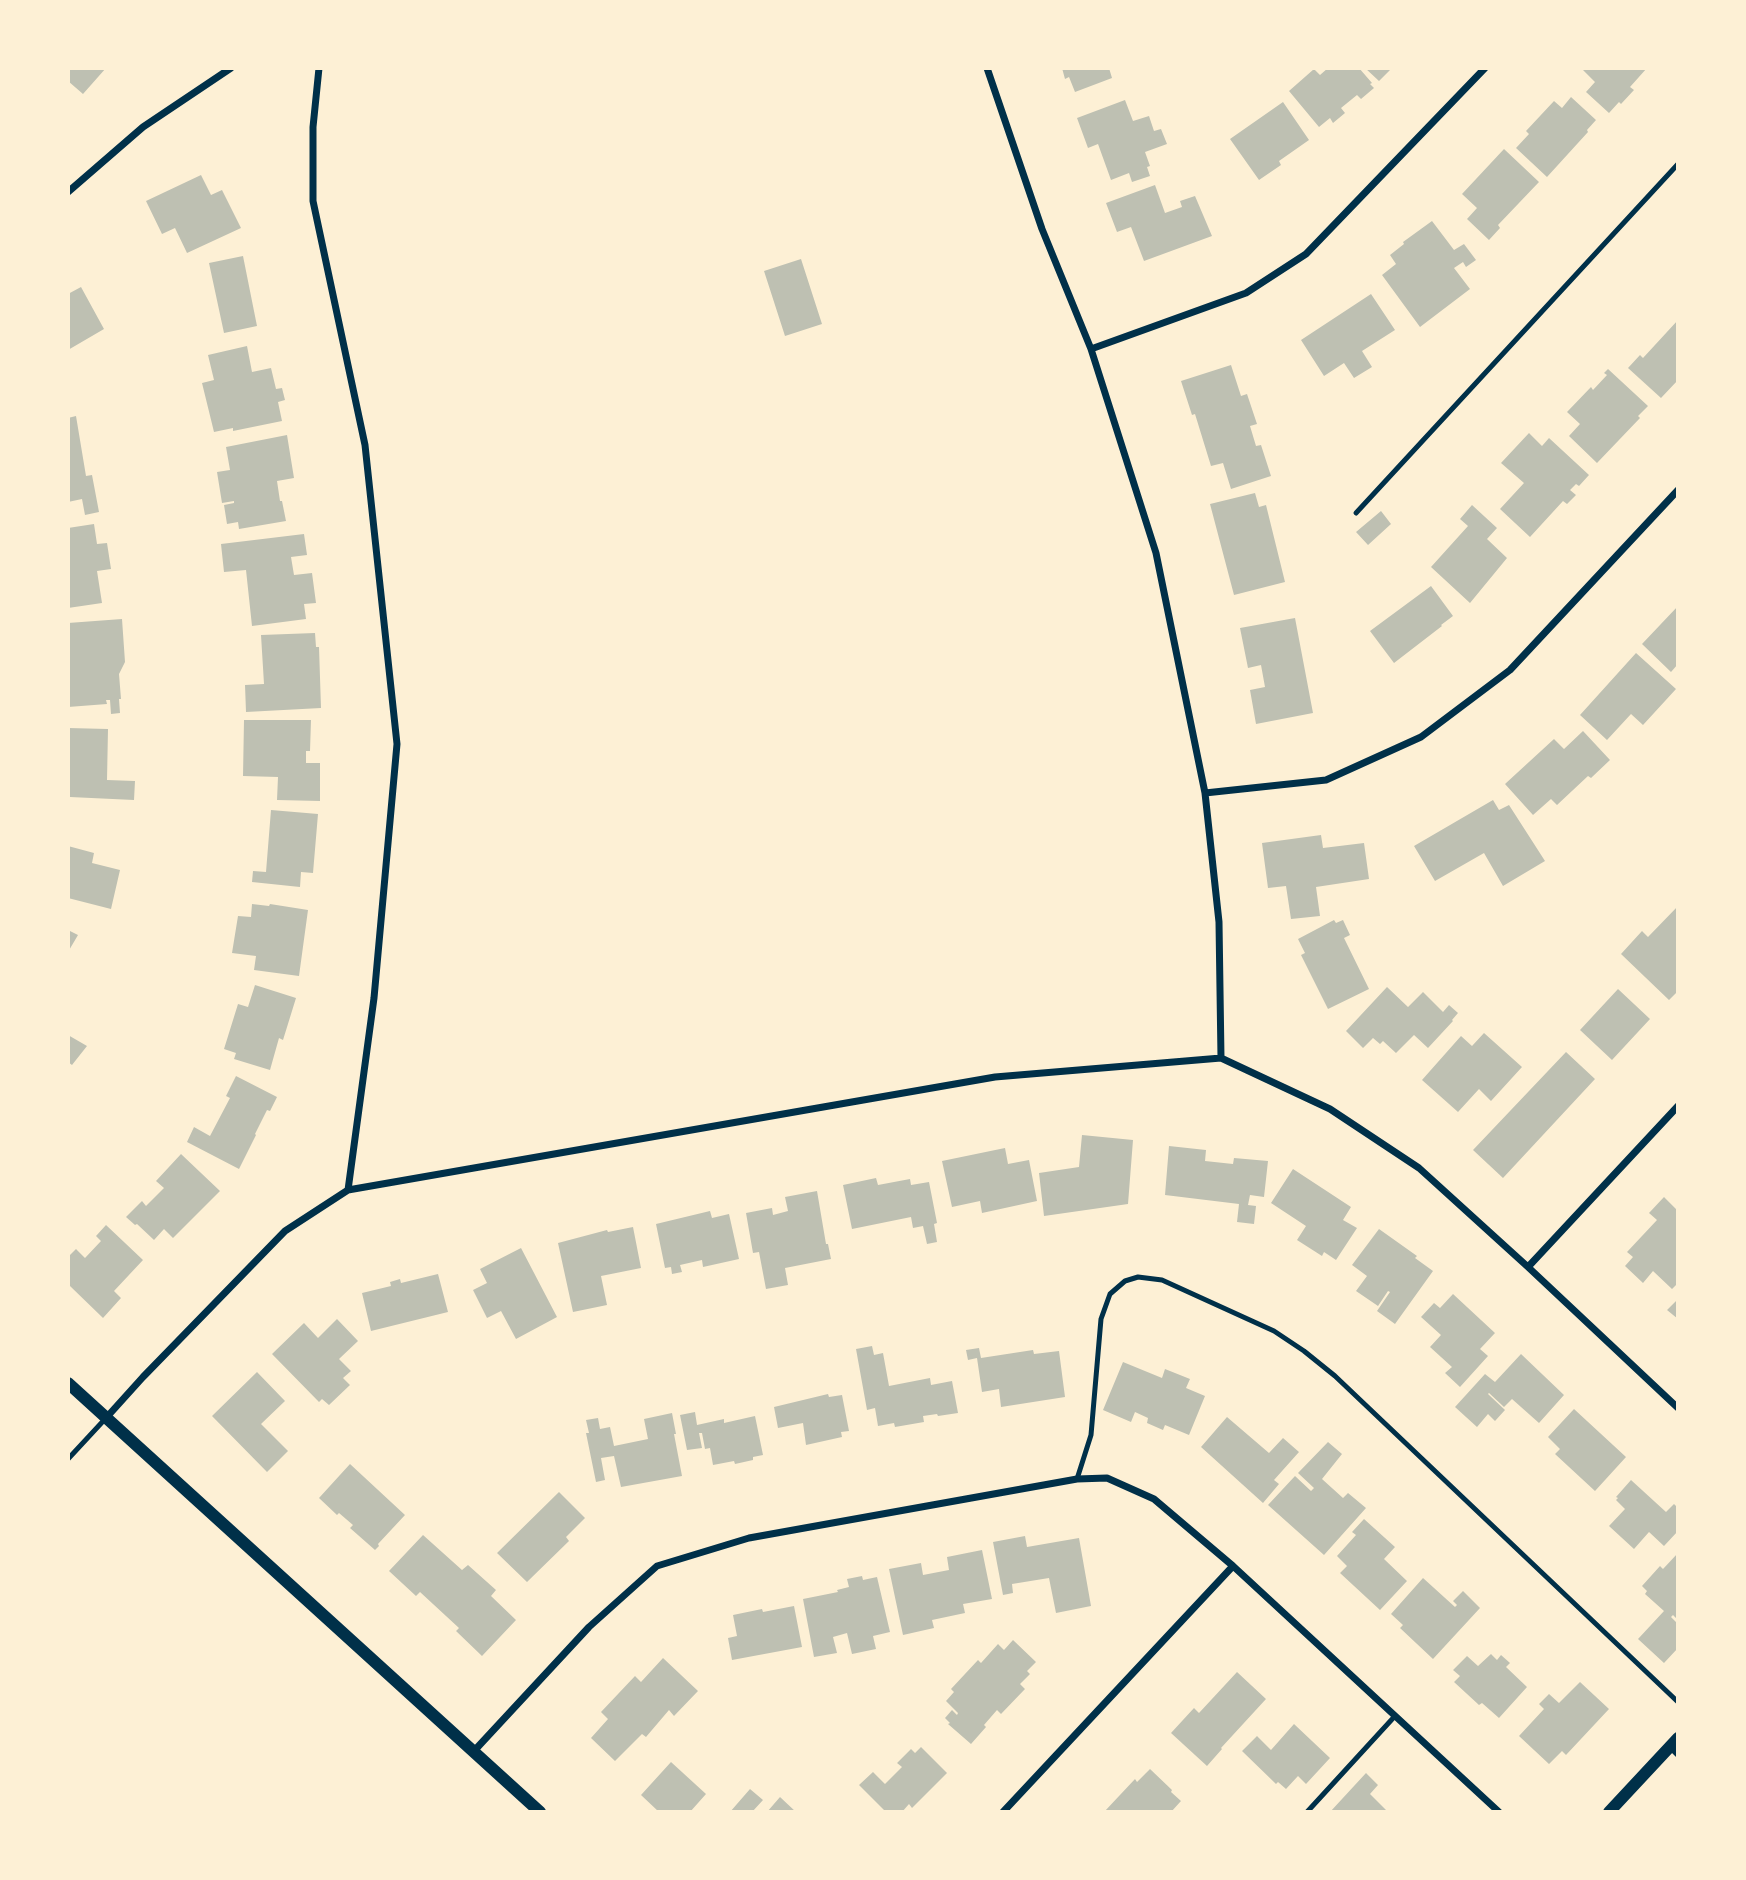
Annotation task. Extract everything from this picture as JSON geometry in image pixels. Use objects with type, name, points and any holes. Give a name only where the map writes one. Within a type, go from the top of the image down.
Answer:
[{"type":"street","points":[[68,192],[143,127],[231,68]]},
{"type":"street","points":[[319,68],[313,127],[313,201],[365,445],[397,744],[374,999],[348,1191]]},
{"type":"street","points":[[987,68],[1042,229],[1091,349],[1156,553],[1205,793],[1219,922],[1221,1058]]},
{"type":"street","points":[[1091,349],[1246,293],[1306,254],[1485,68]]},
{"type":"street","points":[[1205,793],[1326,780],[1421,737],[1510,670],[1678,490]]},
{"type":"street","points":[[106,1418],[285,1231],[348,1191],[995,1077],[1221,1058],[1330,1109],[1419,1168],[1678,1408]]},
{"type":"street","points":[[1528,1267],[1678,1106]]},
{"type":"street","points":[[68,1383],[540,1812]]},
{"type":"street","points":[[474,1751],[589,1627],[657,1566],[749,1538],[1077,1479],[1107,1478],[1154,1499],[1233,1566],[1499,1812]]},
{"type":"street","points":[[1003,1812],[1233,1566]]},
{"type":"street","points":[[1609,1812],[1675,1746]]},
{"type":"lane","points":[[1356,513],[1678,164]]},
{"type":"lane","points":[[1077,1479],[1091,1435],[1101,1319],[1110,1294],[1125,1280],[1138,1277],[1162,1280],[1275,1331],[1335,1376],[1678,1702]]},
{"type":"lane","points":[[68,1460],[106,1418]]},
{"type":"lane","points":[[1307,1812],[1395,1716]]},
{"type":"building","points":[[68,68],[106,68],[83,94],[68,81]]},
{"type":"building","points":[[1062,68],[1109,68],[1112,78],[1075,92],[1069,77],[1065,79]]},
{"type":"building","points":[[1328,68],[1359,68],[1374,88],[1361,99],[1357,95],[1341,108],[1345,113],[1333,123],[1330,118],[1319,127],[1289,91],[1314,69],[1320,75]]},
{"type":"building","points":[[1365,68],[1388,68],[1390,70],[1379,81]]},
{"type":"building","points":[[1647,68],[1630,87],[1634,90],[1609,113],[1586,92],[1595,82],[1583,70]]},
{"type":"building","points":[[1571,97],[1596,120],[1547,177],[1516,148],[1529,134],[1526,131],[1554,101],[1562,108]]},
{"type":"building","points":[[1125,100],[1133,121],[1149,116],[1154,131],[1161,129],[1167,144],[1145,152],[1150,176],[1132,182],[1129,173],[1111,180],[1098,144],[1088,148],[1077,118]]},
{"type":"building","points":[[1283,102],[1309,140],[1279,161],[1281,165],[1259,180],[1230,139]]},
{"type":"building","points":[[1504,149],[1539,182],[1498,225],[1500,228],[1489,240],[1467,219],[1477,208],[1462,194]]},
{"type":"building","points":[[201,175],[211,195],[222,190],[241,228],[187,253],[175,228],[162,234],[146,201]]},
{"type":"building","points":[[1155,185],[1165,213],[1182,207],[1180,201],[1195,196],[1212,236],[1144,261],[1131,227],[1117,232],[1106,203]]},
{"type":"building","points":[[1432,221],[1454,250],[1464,244],[1476,260],[1466,267],[1463,262],[1454,268],[1470,289],[1420,327],[1382,275],[1396,264],[1390,255]]},
{"type":"building","points":[[243,256],[257,326],[224,333],[209,263]]},
{"type":"building","points":[[801,259],[822,324],[785,336],[764,271]]},
{"type":"building","points":[[81,287],[104,329],[68,350],[68,294]]},
{"type":"building","points":[[1371,294],[1395,330],[1362,351],[1372,367],[1354,378],[1344,363],[1324,376],[1301,340]]},
{"type":"building","points":[[1678,320],[1678,380],[1661,398],[1628,368],[1640,355],[1643,358]]},
{"type":"building","points":[[247,346],[252,372],[271,368],[276,389],[282,388],[285,400],[278,402],[282,421],[214,432],[202,383],[214,380],[208,355]]},
{"type":"building","points":[[1231,365],[1241,396],[1247,394],[1257,424],[1250,426],[1256,446],[1261,445],[1271,476],[1231,489],[1223,463],[1211,466],[1195,414],[1192,415],[1181,381]]},
{"type":"building","points":[[1608,369],[1648,406],[1597,463],[1569,436],[1580,424],[1567,412],[1591,387],[1593,390],[1607,375],[1604,373]]},
{"type":"building","points":[[76,416],[86,476],[92,475],[99,512],[85,515],[82,499],[68,502],[68,418]]},
{"type":"building","points":[[1529,433],[1542,446],[1549,438],[1589,475],[1579,486],[1576,484],[1570,490],[1576,495],[1567,504],[1563,501],[1530,537],[1500,509],[1524,483],[1501,463]]},
{"type":"building","points":[[287,435],[294,478],[277,481],[286,521],[239,529],[238,522],[227,524],[224,505],[234,501],[222,503],[217,472],[230,470],[226,447]]},
{"type":"building","points":[[1255,493],[1259,507],[1266,505],[1285,582],[1234,595],[1210,504]]},
{"type":"building","points":[[1472,505],[1497,528],[1487,539],[1507,558],[1470,603],[1431,567],[1468,526],[1460,519]]},
{"type":"building","points":[[1381,511],[1391,524],[1368,545],[1356,532]]},
{"type":"building","points":[[94,524],[97,544],[107,543],[111,569],[97,571],[102,603],[68,608],[68,528]]},
{"type":"building","points":[[304,534],[307,555],[291,557],[294,575],[312,573],[316,603],[304,604],[306,619],[252,626],[246,570],[224,572],[221,544]]},
{"type":"building","points":[[1431,586],[1453,616],[1394,663],[1370,631]]},
{"type":"building","points":[[1678,606],[1678,664],[1671,672],[1642,644]]},
{"type":"building","points":[[1295,618],[1313,713],[1256,724],[1250,690],[1265,687],[1261,665],[1248,668],[1240,628]]},
{"type":"building","points":[[122,619],[125,662],[119,674],[120,713],[111,714],[110,700],[106,700],[107,704],[68,707],[68,623]]},
{"type":"building","points":[[315,633],[316,647],[319,647],[321,708],[246,712],[245,685],[264,684],[261,635]]},
{"type":"building","points":[[1636,653],[1676,689],[1643,725],[1631,714],[1607,740],[1580,715]]},
{"type":"building","points":[[244,720],[311,720],[310,751],[306,751],[306,763],[320,763],[320,801],[277,800],[278,777],[243,776]]},
{"type":"building","points":[[68,728],[108,729],[107,780],[135,781],[134,800],[70,797]]},
{"type":"building","points":[[1583,731],[1610,760],[1557,805],[1551,799],[1533,815],[1505,784],[1554,739],[1564,749]]},
{"type":"building","points":[[1493,800],[1499,810],[1509,805],[1545,861],[1503,886],[1484,853],[1435,881],[1414,846]]},
{"type":"building","points":[[271,810],[318,814],[313,873],[301,872],[300,887],[252,882],[253,871],[266,872]]},
{"type":"building","points":[[1321,835],[1323,848],[1364,843],[1369,879],[1316,887],[1320,916],[1291,919],[1286,886],[1268,888],[1262,843]]},
{"type":"building","points":[[68,846],[94,853],[92,863],[120,870],[111,909],[68,898]]},
{"type":"building","points":[[252,904],[308,910],[299,976],[254,970],[256,956],[232,953],[238,916],[251,917]]},
{"type":"building","points":[[1678,906],[1678,991],[1669,1000],[1621,954],[1642,931],[1648,937]]},
{"type":"building","points":[[1334,920],[1336,923],[1343,920],[1350,935],[1344,938],[1369,989],[1328,1009],[1301,955],[1305,953],[1298,939]]},
{"type":"building","points":[[68,930],[78,935],[68,952]]},
{"type":"building","points":[[255,985],[296,998],[283,1040],[279,1038],[270,1070],[234,1059],[236,1053],[224,1049],[238,1004],[248,1007]]},
{"type":"building","points":[[1387,987],[1408,1007],[1423,992],[1443,1012],[1449,1005],[1458,1013],[1428,1048],[1414,1035],[1396,1053],[1383,1041],[1380,1044],[1373,1038],[1363,1048],[1346,1031]]},
{"type":"building","points":[[1618,989],[1650,1019],[1612,1060],[1580,1030]]},
{"type":"building","points":[[1484,1033],[1522,1067],[1491,1101],[1479,1089],[1458,1112],[1422,1080],[1461,1036],[1472,1046]]},
{"type":"building","points":[[68,1035],[87,1046],[72,1065],[68,1062]]},
{"type":"building","points":[[1566,1052],[1595,1079],[1503,1178],[1473,1150]]},
{"type":"building","points":[[236,1076],[277,1097],[270,1111],[267,1110],[239,1169],[187,1142],[194,1127],[210,1136],[230,1098],[226,1096]]},
{"type":"building","points":[[1082,1135],[1133,1140],[1128,1204],[1044,1216],[1039,1173],[1079,1167]]},
{"type":"building","points":[[1169,1146],[1206,1150],[1205,1161],[1233,1164],[1234,1158],[1268,1161],[1264,1197],[1250,1195],[1248,1205],[1256,1206],[1254,1224],[1237,1222],[1239,1204],[1165,1195]]},
{"type":"building","points":[[1005,1148],[1008,1164],[1029,1160],[1037,1201],[982,1213],[980,1201],[952,1207],[942,1161]]},
{"type":"building","points":[[181,1154],[220,1191],[173,1238],[164,1229],[154,1240],[126,1217],[142,1201],[146,1206],[164,1188],[156,1181]]},
{"type":"building","points":[[1293,1169],[1351,1207],[1343,1220],[1357,1228],[1336,1260],[1324,1252],[1322,1256],[1297,1240],[1306,1226],[1271,1203]]},
{"type":"building","points":[[876,1178],[878,1185],[910,1179],[911,1185],[929,1182],[937,1223],[934,1224],[937,1242],[927,1244],[923,1226],[913,1228],[911,1217],[852,1229],[843,1185]]},
{"type":"building","points":[[817,1191],[831,1259],[785,1268],[788,1285],[766,1289],[759,1252],[753,1253],[746,1213],[772,1208],[773,1215],[788,1211],[785,1197]]},
{"type":"building","points":[[1664,1197],[1678,1211],[1678,1283],[1672,1289],[1653,1271],[1643,1283],[1625,1266],[1633,1257],[1627,1252],[1657,1220],[1649,1213]]},
{"type":"building","points":[[710,1211],[712,1218],[729,1214],[739,1259],[703,1267],[702,1260],[680,1265],[682,1272],[672,1274],[671,1267],[665,1268],[656,1224]]},
{"type":"building","points":[[106,1225],[143,1260],[114,1291],[121,1298],[103,1318],[70,1286],[68,1288],[68,1257],[76,1249],[85,1258],[101,1241],[96,1236]]},
{"type":"building","points":[[633,1227],[641,1268],[601,1276],[607,1305],[573,1312],[558,1243],[607,1230],[608,1232]]},
{"type":"building","points":[[1379,1229],[1433,1271],[1395,1324],[1377,1311],[1390,1292],[1388,1291],[1378,1306],[1356,1291],[1367,1276],[1352,1265]]},
{"type":"building","points":[[521,1248],[557,1317],[516,1339],[501,1311],[487,1318],[473,1290],[487,1283],[480,1269]]},
{"type":"building","points":[[438,1274],[448,1312],[371,1331],[362,1293],[391,1286],[390,1282],[400,1279],[401,1283]]},
{"type":"building","points":[[1453,1294],[1495,1333],[1480,1349],[1488,1356],[1460,1387],[1445,1373],[1452,1367],[1430,1347],[1441,1335],[1421,1317],[1434,1303],[1440,1308]]},
{"type":"building","points":[[1678,1299],[1678,1319],[1667,1310]]},
{"type":"building","points":[[337,1319],[358,1341],[339,1359],[351,1371],[343,1378],[350,1385],[329,1405],[322,1399],[319,1402],[272,1354],[304,1323],[318,1338]]},
{"type":"building","points":[[872,1346],[874,1355],[883,1353],[889,1386],[930,1378],[931,1385],[952,1381],[958,1413],[923,1416],[924,1422],[895,1427],[894,1423],[878,1426],[875,1408],[867,1410],[856,1349]]},
{"type":"building","points":[[979,1348],[981,1358],[1033,1350],[1034,1354],[1059,1351],[1065,1397],[1001,1407],[999,1389],[982,1392],[977,1358],[968,1360],[966,1350]]},
{"type":"building","points":[[1521,1354],[1564,1395],[1539,1423],[1512,1399],[1504,1407],[1489,1393],[1505,1410],[1495,1421],[1488,1414],[1477,1427],[1455,1407],[1485,1374],[1495,1382]]},
{"type":"building","points":[[1123,1362],[1162,1378],[1165,1369],[1190,1379],[1186,1388],[1205,1396],[1189,1435],[1165,1425],[1163,1430],[1147,1423],[1148,1418],[1135,1412],[1131,1422],[1103,1410]]},
{"type":"building","points":[[257,1372],[285,1401],[261,1424],[288,1451],[267,1472],[212,1416]]},
{"type":"building","points":[[828,1394],[829,1397],[842,1395],[849,1431],[841,1432],[842,1437],[806,1445],[803,1423],[778,1428],[774,1407]]},
{"type":"building","points":[[1574,1409],[1626,1457],[1595,1491],[1555,1454],[1560,1449],[1548,1437]]},
{"type":"building","points":[[695,1412],[697,1425],[724,1419],[724,1423],[755,1416],[763,1455],[735,1464],[734,1461],[713,1465],[710,1448],[705,1449],[702,1433],[699,1433],[702,1448],[687,1450],[680,1415]]},
{"type":"building","points":[[672,1413],[682,1476],[621,1487],[614,1456],[601,1458],[605,1480],[596,1482],[586,1420],[598,1418],[600,1429],[610,1427],[614,1446],[648,1439],[644,1419]]},
{"type":"building","points":[[1227,1417],[1269,1453],[1283,1438],[1299,1452],[1274,1480],[1279,1484],[1263,1503],[1201,1447]]},
{"type":"building","points":[[1328,1442],[1342,1454],[1322,1479],[1343,1498],[1348,1493],[1366,1508],[1324,1555],[1268,1505],[1295,1476],[1311,1491],[1314,1488],[1298,1473]]},
{"type":"building","points":[[350,1464],[405,1515],[375,1550],[350,1528],[353,1525],[339,1513],[337,1515],[319,1498]]},
{"type":"building","points":[[1631,1480],[1666,1512],[1674,1504],[1678,1508],[1678,1531],[1664,1546],[1649,1532],[1634,1549],[1609,1526],[1625,1509],[1616,1497]]},
{"type":"building","points":[[559,1492],[585,1518],[566,1537],[569,1541],[527,1582],[497,1553]]},
{"type":"building","points":[[1364,1519],[1395,1547],[1384,1559],[1407,1581],[1380,1610],[1340,1573],[1347,1566],[1337,1556],[1356,1535],[1352,1532]]},
{"type":"building","points":[[423,1535],[462,1570],[468,1565],[496,1590],[491,1596],[516,1620],[482,1656],[456,1631],[459,1628],[420,1592],[416,1596],[389,1571]]},
{"type":"building","points":[[1025,1536],[1027,1547],[1079,1538],[1091,1606],[1056,1613],[1049,1578],[1012,1584],[1013,1593],[1003,1595],[993,1542]]},
{"type":"building","points":[[982,1550],[992,1599],[963,1604],[965,1613],[932,1620],[934,1628],[903,1635],[889,1569],[921,1563],[923,1575],[949,1570],[947,1557]]},
{"type":"building","points":[[1678,1553],[1678,1620],[1673,1615],[1671,1617],[1678,1624],[1678,1648],[1664,1663],[1638,1639],[1664,1611],[1645,1594],[1647,1591],[1642,1586],[1660,1566],[1663,1569]]},
{"type":"building","points":[[862,1576],[863,1580],[877,1577],[890,1632],[873,1636],[876,1649],[852,1654],[847,1633],[833,1637],[837,1653],[814,1657],[803,1599],[838,1592],[837,1590],[849,1587],[847,1579]]},
{"type":"building","points":[[1423,1578],[1455,1607],[1457,1605],[1453,1601],[1463,1591],[1480,1608],[1433,1659],[1400,1628],[1403,1625],[1391,1614]]},
{"type":"building","points":[[794,1606],[802,1647],[732,1660],[728,1638],[737,1636],[733,1615]]},
{"type":"building","points":[[1013,1640],[1036,1662],[1027,1671],[1030,1674],[1020,1684],[1025,1689],[1001,1714],[997,1710],[971,1744],[948,1724],[950,1723],[945,1718],[952,1710],[957,1715],[958,1713],[946,1701],[954,1692],[951,1689],[978,1660],[981,1663],[998,1644],[1004,1650]]},
{"type":"building","points":[[1491,1654],[1497,1660],[1501,1655],[1510,1663],[1506,1667],[1527,1687],[1499,1718],[1482,1703],[1479,1705],[1454,1682],[1460,1676],[1453,1670],[1467,1656],[1478,1666]]},
{"type":"building","points":[[663,1658],[698,1691],[674,1716],[669,1710],[646,1737],[642,1734],[615,1761],[591,1738],[608,1719],[601,1712],[635,1676],[641,1682]]},
{"type":"building","points":[[1237,1672],[1266,1699],[1207,1766],[1171,1733],[1194,1708],[1199,1713]]},
{"type":"building","points":[[1580,1682],[1609,1709],[1566,1755],[1562,1751],[1549,1764],[1519,1736],[1544,1709],[1539,1704],[1549,1694],[1559,1703]]},
{"type":"building","points":[[1294,1724],[1330,1758],[1306,1784],[1298,1776],[1286,1789],[1278,1782],[1276,1784],[1242,1751],[1257,1736],[1271,1750]]},
{"type":"building","points":[[921,1747],[947,1773],[912,1808],[909,1804],[902,1812],[886,1812],[859,1785],[873,1772],[885,1784],[902,1767],[897,1763],[911,1749],[915,1753]]},
{"type":"building","points":[[671,1762],[706,1794],[690,1812],[659,1812],[641,1795]]},
{"type":"building","points":[[1150,1769],[1181,1801],[1171,1812],[1104,1812],[1135,1779],[1137,1782]]},
{"type":"building","points":[[1366,1773],[1378,1785],[1370,1794],[1388,1812],[1330,1812]]},
{"type":"building","points":[[750,1789],[763,1800],[752,1812],[730,1812]]},
{"type":"building","points":[[780,1797],[796,1812],[767,1812]]}]
